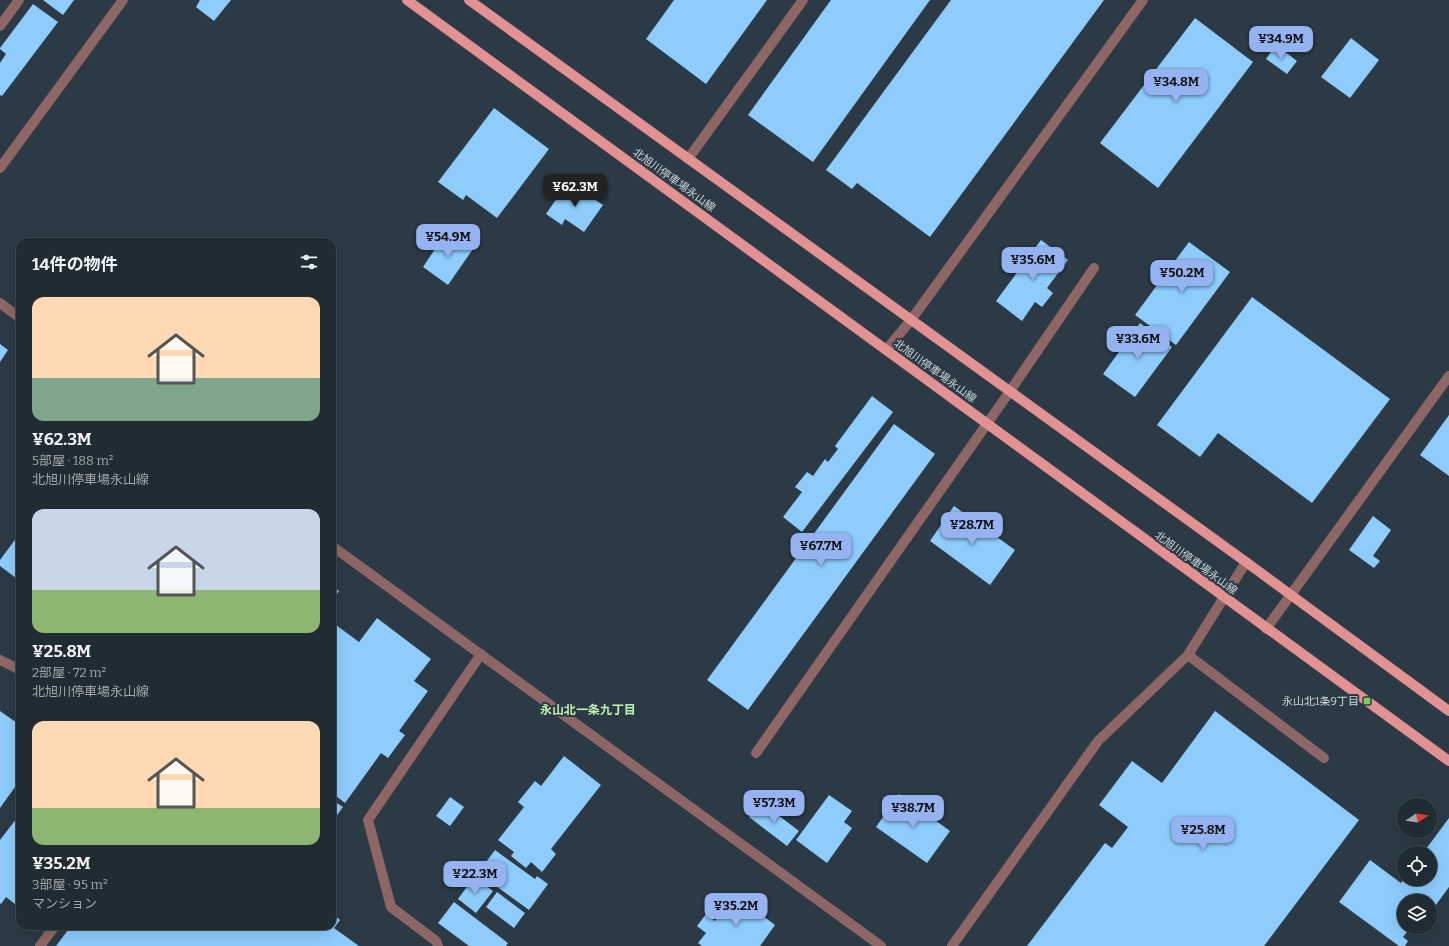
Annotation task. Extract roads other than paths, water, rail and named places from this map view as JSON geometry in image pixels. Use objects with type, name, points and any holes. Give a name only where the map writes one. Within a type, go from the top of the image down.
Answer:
[{"type":"main road","name":"北旭川停車場永山線","points":[[407,0],[1266,629],[1449,761]]},
{"type":"main road","points":[[469,0],[1246,562],[1449,711]]},
{"type":"street","points":[[0,26],[19,0]]},
{"type":"street","points":[[0,168],[124,0]]},
{"type":"street","points":[[688,159],[802,0]]},
{"type":"street","points":[[886,350],[911,320],[1142,0]]},
{"type":"street","points":[[756,753],[1010,391],[1094,268]]},
{"type":"street","points":[[0,303],[16,315]]},
{"type":"street","points":[[1266,629],[1449,376]]},
{"type":"street","points":[[336,549],[880,946]]},
{"type":"street","points":[[952,946],[1098,740],[1188,655],[1246,562]]},
{"type":"street","points":[[438,946],[436,940],[391,907],[368,820],[481,654]]},
{"type":"street","points":[[1188,655],[1324,758]]},
{"type":"street","points":[[0,660],[16,668]]},
{"type":"street","points":[[40,946],[52,930]]},
{"type":"place","name":"永山北1条9丁目","points":[[1367,701]]},
{"type":"district","name":"永山北一条九丁目","points":[[588,710]]}]
